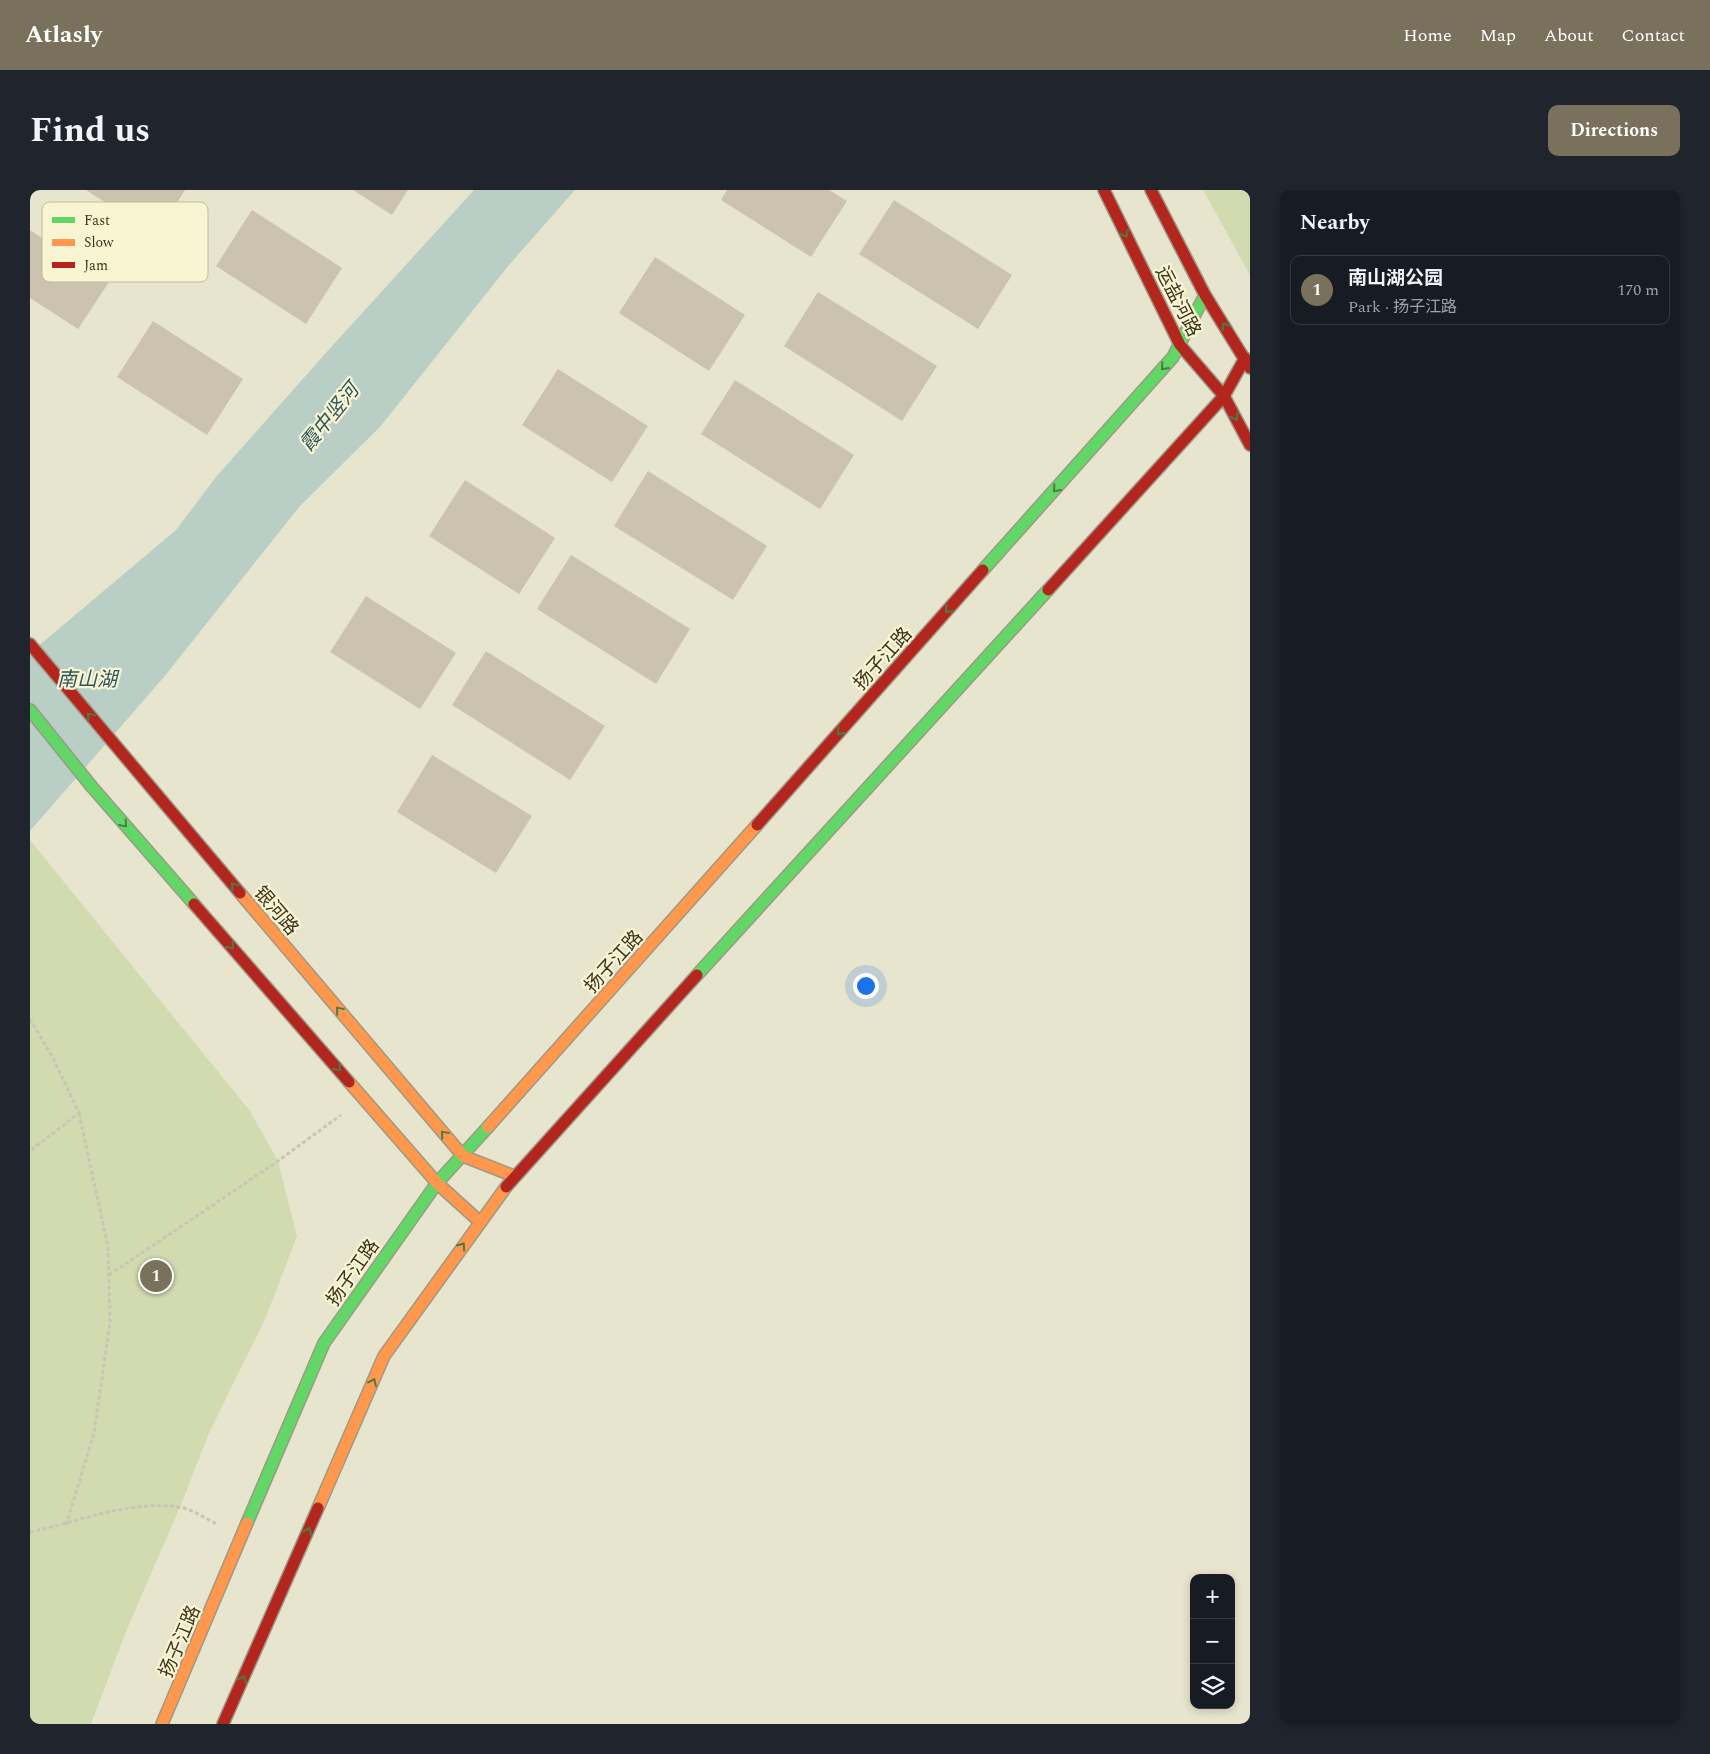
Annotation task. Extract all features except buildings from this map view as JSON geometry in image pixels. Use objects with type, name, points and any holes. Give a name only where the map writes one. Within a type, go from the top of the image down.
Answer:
[{"type":"main road","name":"运盐河路","points":[[1104,190],[1180,345],[1224,396],[1250,445]]},
{"type":"main road","name":"运盐河路","points":[[1151,190],[1205,295],[1247,363]]},
{"type":"main road","name":"扬子江路","points":[[162,1724],[324,1343],[436,1183],[463,1156],[1167,364],[1180,345],[1205,295]]},
{"type":"main road","points":[[223,1724],[384,1356],[514,1176],[1224,396],[1247,363]]},
{"type":"main road","name":"银河路","points":[[30,644],[463,1156],[514,1176]]},
{"type":"main road","points":[[30,710],[92,787],[436,1183],[480,1222]]},
{"type":"path","points":[[30,1019],[79,1113],[108,1247],[110,1322],[94,1434],[66,1525]]},
{"type":"path","points":[[108,1275],[278,1161],[364,1098]]},
{"type":"path","points":[[30,1151],[79,1113]]},
{"type":"path","points":[[30,1532],[66,1525],[133,1506],[180,1507],[242,1536]]},
{"type":"green space","points":[[1203,190],[1250,190],[1250,275]]},
{"type":"green space","points":[[30,840],[250,1111],[278,1161],[297,1236],[266,1317],[209,1433],[180,1507],[127,1629],[91,1724],[30,1724]]},
{"type":"water","points":[[474,190],[575,190],[509,265],[380,427],[300,506],[164,677],[30,831],[30,653],[176,530],[216,477]]},
{"type":"traffic: fast","points":[[983,570],[1173,357],[1205,295]]},
{"type":"traffic: fast","points":[[697,975],[1048,590]]},
{"type":"traffic: fast","points":[[30,710],[92,787],[194,904]]},
{"type":"traffic: fast","points":[[247,1523],[324,1343],[437,1183],[488,1127]]},
{"type":"traffic: slow","points":[[488,1127],[757,825]]},
{"type":"traffic: slow","points":[[240,893],[463,1156],[514,1176]]},
{"type":"traffic: slow","points":[[349,1082],[437,1183],[480,1222]]},
{"type":"traffic: slow","points":[[318,1508],[384,1356],[506,1187]]},
{"type":"traffic: slow","points":[[162,1724],[247,1523]]},
{"type":"traffic: jam","points":[[1104,190],[1180,345],[1224,396],[1250,445]]},
{"type":"traffic: jam","points":[[1151,190],[1205,295],[1250,368]]},
{"type":"traffic: jam","points":[[1048,590],[1224,396],[1245,358]]},
{"type":"traffic: jam","points":[[757,825],[983,570]]},
{"type":"traffic: jam","points":[[30,644],[240,893]]},
{"type":"traffic: jam","points":[[194,904],[349,1082]]},
{"type":"traffic: jam","points":[[506,1187],[697,975]]},
{"type":"traffic: jam","points":[[223,1724],[318,1508]]},
{"type":"place","name":"南山湖公园","points":[[156,1276]]},
{"type":"water label","name":"霞中竖河","points":[[329,417]]},
{"type":"water label","name":"南山湖","points":[[87,679]]}]
